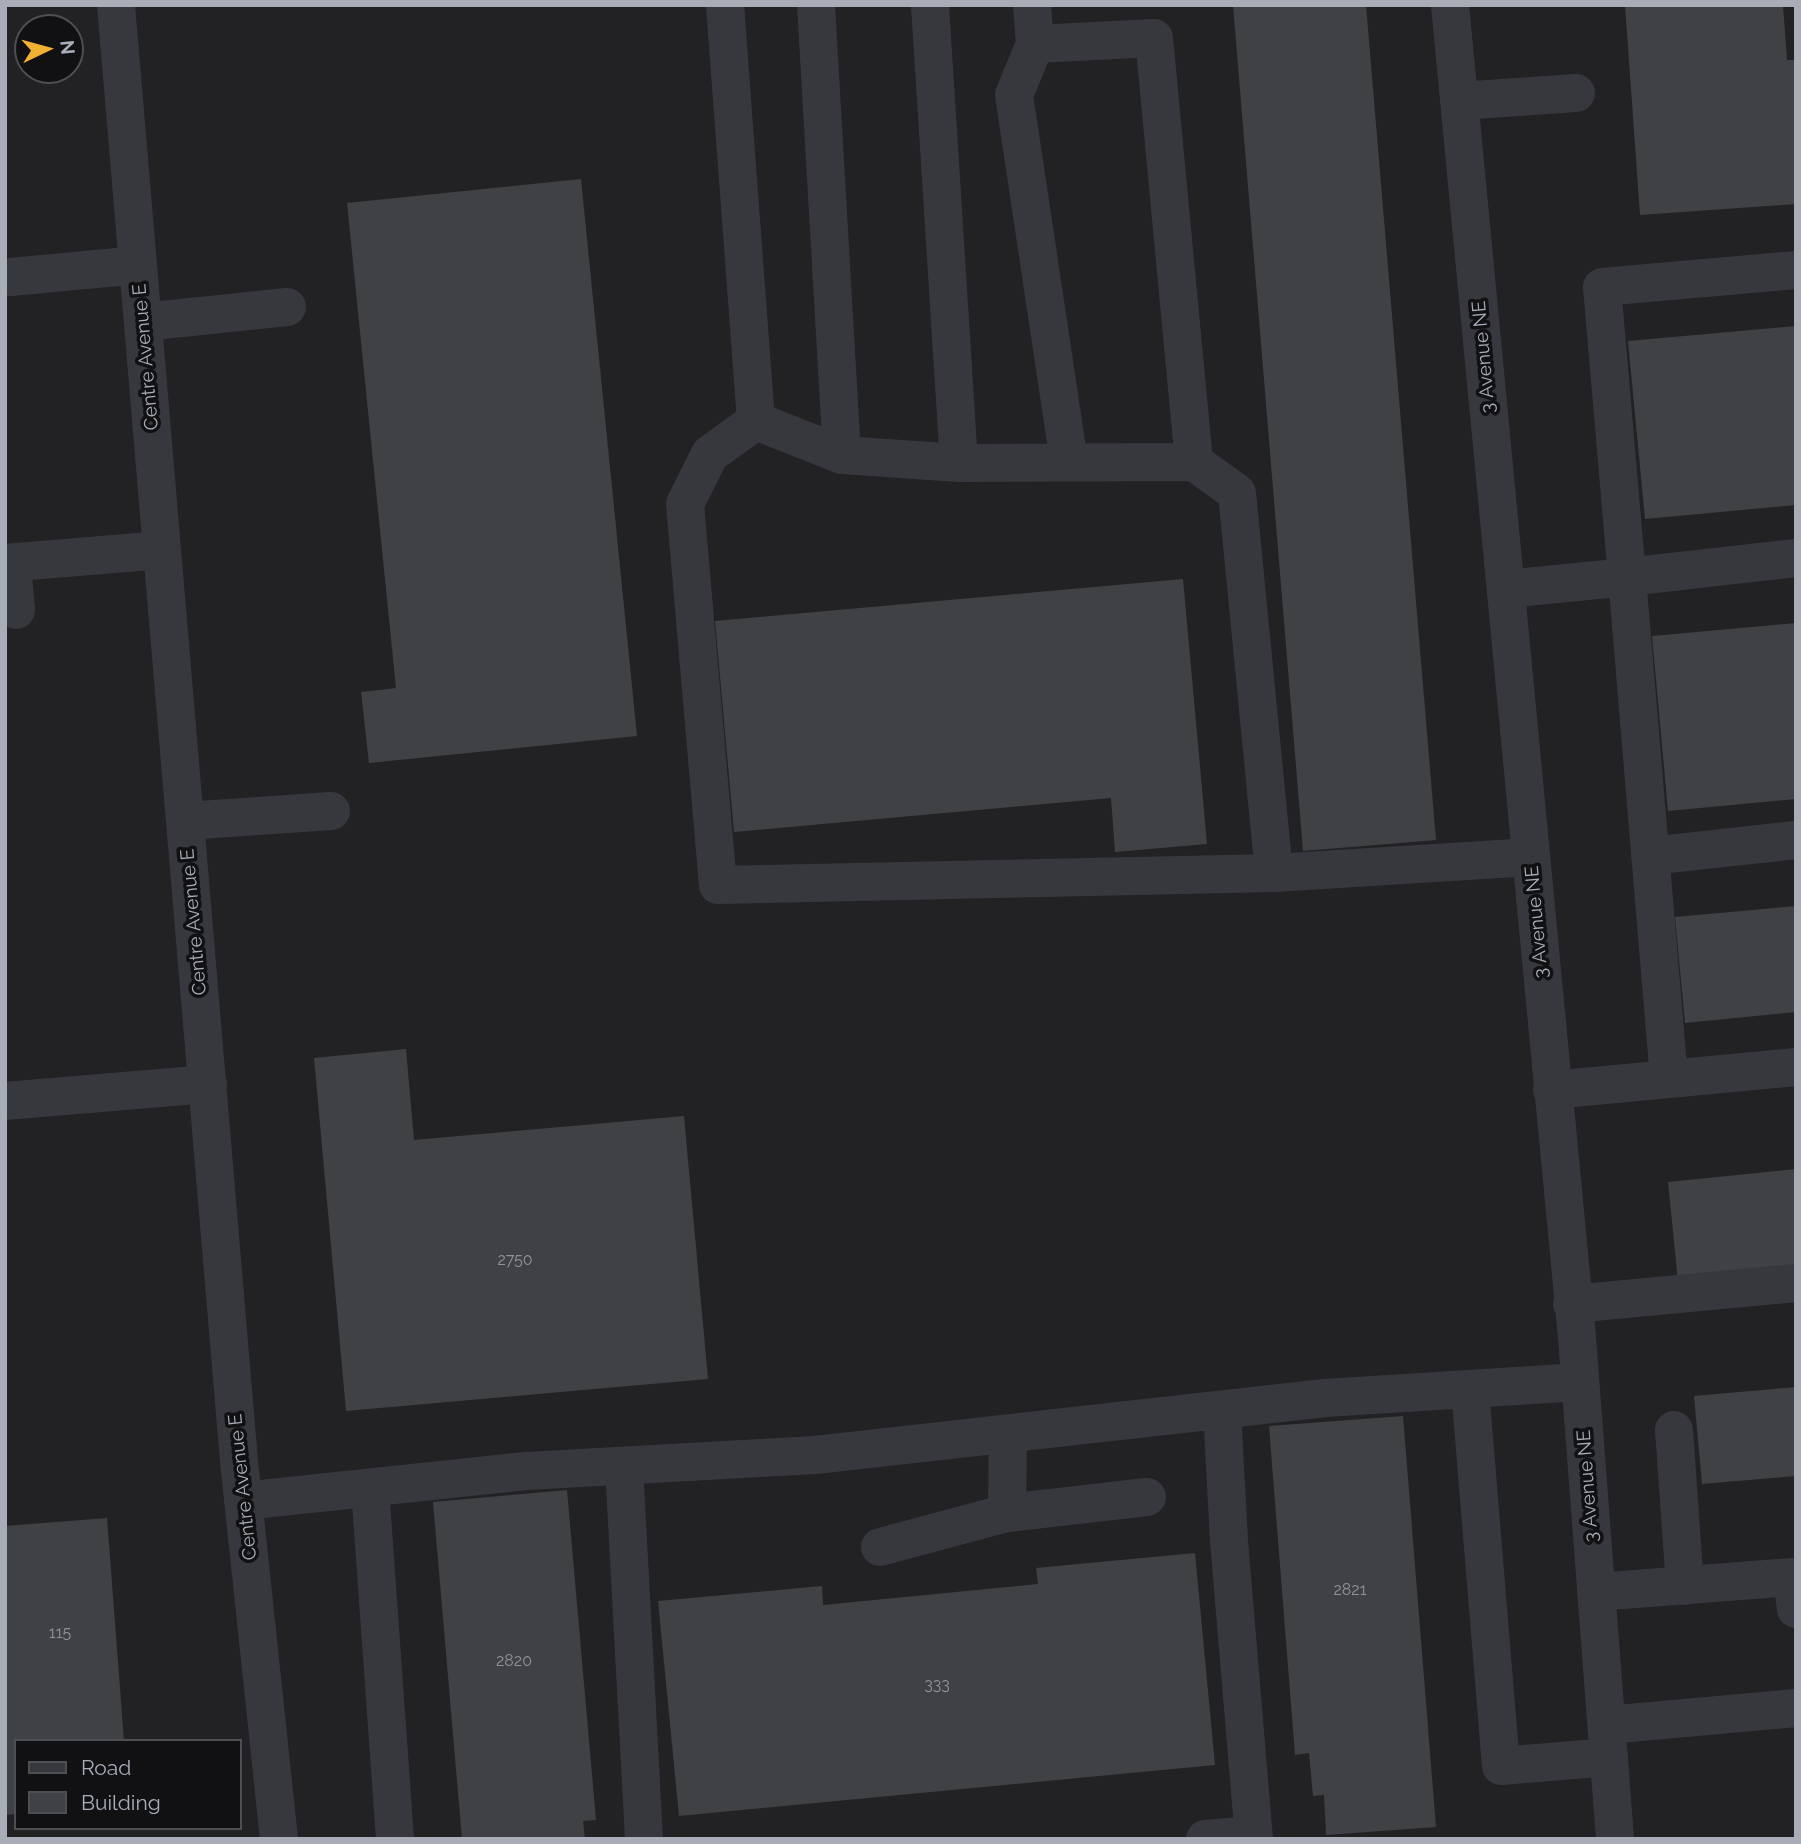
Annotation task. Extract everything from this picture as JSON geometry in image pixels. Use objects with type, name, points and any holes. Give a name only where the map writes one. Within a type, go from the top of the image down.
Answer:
[{"type":"street","name":"Centre Avenue E","points":[[116,5],[243,1501],[279,1839]]},
{"type":"street","points":[[725,5],[756,421]]},
{"type":"street","points":[[816,5],[842,456]]},
{"type":"street","points":[[930,5],[959,463]]},
{"type":"street","points":[[1032,5],[1035,44],[1014,95],[1069,462]]},
{"type":"street","name":"3 Avenue NE","points":[[1450,5],[1580,1382],[1615,1839]]},
{"type":"street","points":[[1035,44],[1154,38],[1194,462]]},
{"type":"street","points":[[1459,101],[1576,93]]},
{"type":"street","points":[[11,277],[138,265]]},
{"type":"street","points":[[1669,1079],[1602,287],[1796,270]]},
{"type":"street","points":[[143,322],[287,307]]},
{"type":"street","points":[[756,421],[842,456],[959,463],[1194,462],[1237,493],[1274,873]]},
{"type":"street","points":[[756,421],[709,454],[685,504],[718,885],[1274,873],[1531,857]]},
{"type":"street","points":[[16,610],[9,563],[162,550]]},
{"type":"street","points":[[1506,589],[1796,558]]},
{"type":"street","points":[[185,821],[331,811]]},
{"type":"street","points":[[1650,856],[1796,840]]},
{"type":"street","points":[[1552,1090],[1796,1067]]},
{"type":"street","points":[[5,1101],[208,1084]]},
{"type":"street","points":[[1572,1304],[1796,1283]]},
{"type":"street","points":[[243,1501],[526,1471],[815,1455],[1325,1398],[1580,1382]]},
{"type":"street","points":[[1470,1389],[1501,1766],[1608,1741],[1796,1708]]},
{"type":"street","points":[[1222,1410],[1229,1541],[1254,1839]]},
{"type":"street","points":[[1674,1430],[1685,1586]]},
{"type":"street","points":[[1007,1513],[1008,1434]]},
{"type":"street","points":[[624,1466],[644,1839]]},
{"type":"street","points":[[370,1488],[395,1839]]},
{"type":"street","points":[[880,1547],[1007,1513],[1147,1497]]},
{"type":"street","points":[[1596,1592],[1685,1586],[1795,1587]]},
{"type":"street","points":[[1205,1839],[1253,1835],[1254,1839]]},
{"type":"shaded area","points":[[5,5],[1796,5],[1796,1839],[5,1839]]},
{"type":"building","points":[[1233,5],[1366,5],[1436,840],[1303,851]]},
{"type":"building","points":[[1625,5],[1783,5],[1787,60],[1796,60],[1796,204],[1640,215]]},
{"type":"building","points":[[581,179],[637,736],[369,763],[361,692],[396,688],[347,203]]},
{"type":"building","points":[[1796,326],[1796,505],[1645,519],[1628,341]]},
{"type":"building","points":[[1183,579],[1207,844],[1115,852],[1111,798],[734,832],[715,621]]},
{"type":"building","points":[[1796,623],[1796,799],[1668,811],[1652,636]]},
{"type":"building","points":[[1796,906],[1796,1012],[1685,1023],[1675,917]]},
{"type":"building","points":[[406,1049],[414,1140],[684,1116],[708,1379],[346,1411],[314,1058]]},
{"type":"building","points":[[1796,1169],[1796,1271],[1678,1282],[1668,1182]]},
{"type":"building","points":[[1796,1387],[1796,1476],[1702,1484],[1694,1396]]},
{"type":"building","points":[[1403,1416],[1436,1827],[1326,1835],[1324,1795],[1313,1796],[1309,1753],[1295,1755],[1269,1426]]},
{"type":"building","points":[[567,1490],[596,1820],[583,1821],[585,1839],[462,1839],[433,1502]]},
{"type":"building","points":[[107,1518],[124,1739],[14,1739],[14,1814],[5,1815],[5,1526]]},
{"type":"building","points":[[1195,1553],[1215,1765],[679,1816],[658,1601],[822,1586],[823,1605],[1038,1584],[1036,1568]]}]
